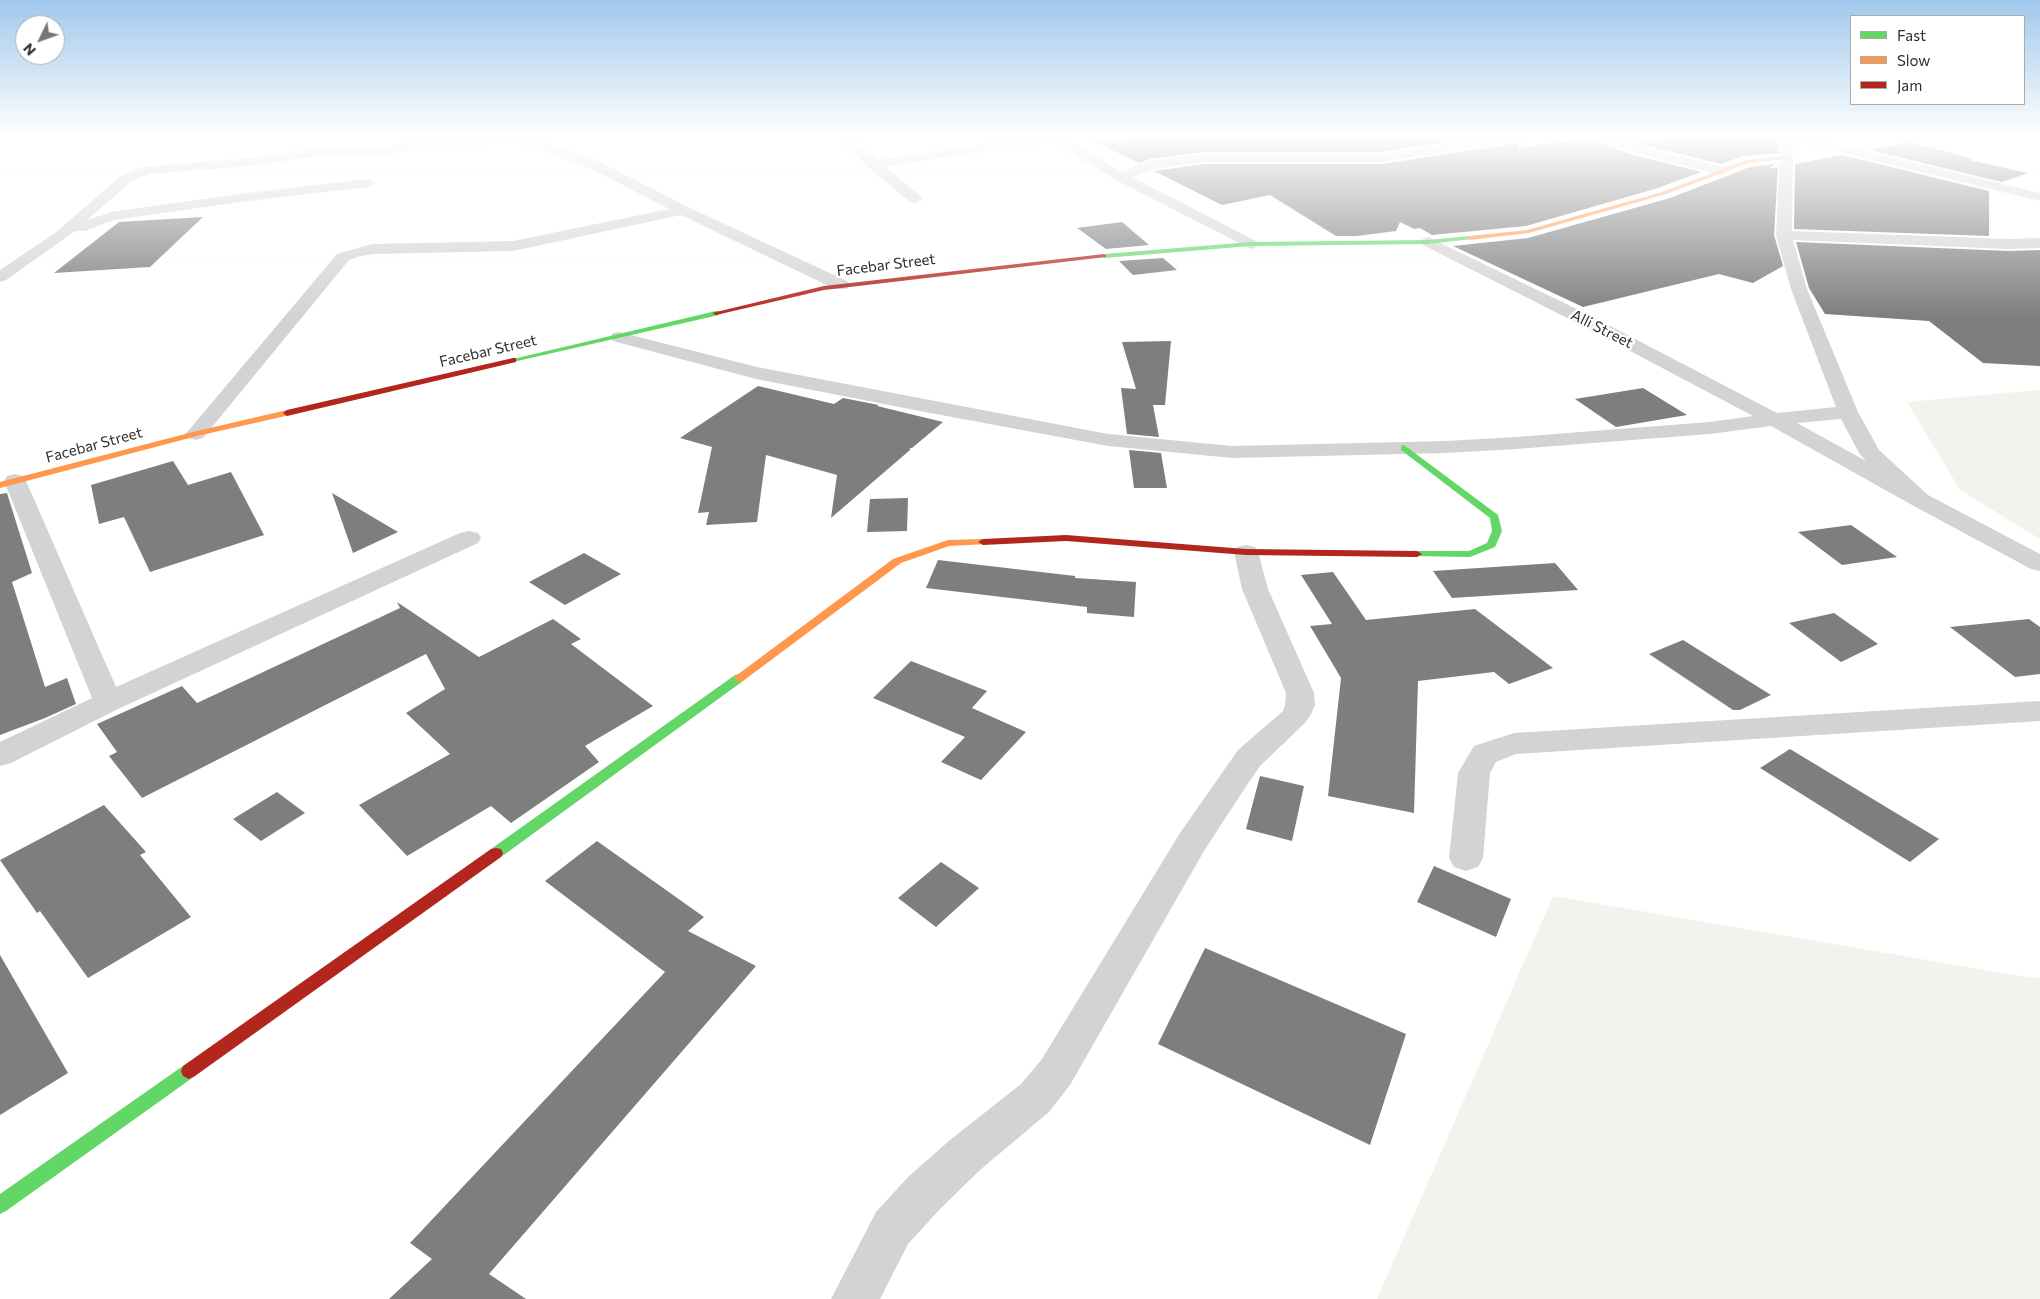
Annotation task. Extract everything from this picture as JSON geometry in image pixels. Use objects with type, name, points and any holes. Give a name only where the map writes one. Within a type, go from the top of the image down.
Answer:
[{"type":"street","points":[[0,277],[60,236],[107,196]]},
{"type":"street","points":[[60,236],[111,216],[260,196]]},
{"type":"street","points":[[655,196],[841,286]]},
{"type":"street","points":[[911,196],[915,199]]},
{"type":"street","points":[[1157,196],[1251,244]]},
{"type":"street","name":"Facebar Street","points":[[8,483],[196,434],[841,286],[1113,255],[1251,244],[1428,242],[1527,232],[1655,196]]},
{"type":"street","points":[[1785,196],[1784,235],[1799,288],[1848,412],[1870,453],[1920,500],[2040,564]]},
{"type":"street","points":[[196,434],[343,257],[353,252],[372,248],[513,246],[683,210]]},
{"type":"street","points":[[1784,235],[2009,244],[2040,243]]},
{"type":"street","name":"Alli Street","points":[[1428,242],[1585,320],[1774,419],[1920,500]]},
{"type":"street","points":[[2009,244],[2032,257]]},
{"type":"street","points":[[618,337],[756,373],[1108,440],[1232,452],[1516,443],[1710,428],[1774,419],[1848,412]]},
{"type":"street","points":[[0,1205],[650,744],[897,560],[948,543],[1066,538],[1246,552],[1470,554],[1491,545],[1498,531],[1495,517],[1404,448]]},
{"type":"street","points":[[8,483],[108,702]]},
{"type":"street","points":[[0,755],[108,702],[469,538]]},
{"type":"street","points":[[855,1299],[892,1228],[924,1193],[965,1155],[1035,1098],[1056,1072],[1187,851],[1213,811],[1250,758],[1295,716],[1300,705],[1300,693],[1255,589],[1246,552]]},
{"type":"street","points":[[1466,858],[1474,773],[1484,754],[1514,744],[2040,711]]},
{"type":"shaded area","points":[[2040,390],[2040,539],[1960,490],[1907,402]]},
{"type":"shaded area","points":[[1553,896],[2040,978],[2040,1299],[1377,1299]]},
{"type":"building","points":[[1203,196],[1267,196],[1222,205]]},
{"type":"building","points":[[1271,196],[1632,196],[1526,226],[1432,235],[1420,228],[1414,229],[1400,222],[1396,231],[1357,236],[1336,236]]},
{"type":"building","points":[[1676,196],[1776,196],[1774,235],[1783,266],[1753,283],[1719,274],[1583,307],[1453,246],[1528,238]]},
{"type":"building","points":[[1795,196],[1989,196],[1989,236],[1794,229]]},
{"type":"building","points":[[203,217],[150,267],[54,273],[119,222]]},
{"type":"building","points":[[1122,222],[1149,245],[1106,249],[1077,228]]},
{"type":"building","points":[[1796,242],[2009,251],[2040,250],[2040,366],[1983,363],[1929,321],[1825,314],[1809,288]]},
{"type":"building","points":[[1163,258],[1177,270],[1133,275],[1119,261]]},
{"type":"building","points":[[1171,341],[1165,405],[1153,405],[1159,437],[1127,434],[1121,388],[1136,389],[1122,342]]},
{"type":"building","points":[[758,386],[834,404],[843,398],[879,405],[877,406],[943,422],[910,448],[831,518],[837,475],[766,455],[757,522],[706,525],[709,512],[698,513],[712,447],[680,438]]},
{"type":"building","points":[[1643,388],[1687,415],[1616,427],[1575,399]]},
{"type":"building","points":[[1129,450],[1161,453],[1167,488],[1134,488]]},
{"type":"building","points":[[173,461],[188,485],[231,472],[264,535],[150,572],[124,517],[99,524],[91,485]]},
{"type":"building","points":[[7,493],[32,573],[12,582],[45,687],[67,678],[76,704],[0,735],[0,494]]},
{"type":"building","points":[[332,493],[398,532],[353,553]]},
{"type":"building","points":[[908,498],[907,531],[867,532],[870,499]]},
{"type":"building","points":[[1851,525],[1897,557],[1842,565],[1798,532]]},
{"type":"building","points":[[584,553],[621,574],[565,605],[529,582]]},
{"type":"building","points":[[938,560],[1075,576],[1075,578],[1136,582],[1134,617],[1087,613],[1087,607],[926,588]]},
{"type":"building","points":[[1555,563],[1578,590],[1452,598],[1433,571]]},
{"type":"building","points":[[1333,572],[1366,620],[1475,609],[1553,668],[1509,684],[1494,672],[1418,681],[1414,813],[1328,796],[1341,678],[1310,626],[1332,624],[1301,575]]},
{"type":"building","points":[[397,602],[479,657],[553,619],[581,639],[571,644],[653,706],[585,746],[599,762],[511,823],[491,806],[407,856],[359,805],[450,754],[406,713],[445,689],[426,654],[142,798],[109,756],[117,752],[97,724],[182,686],[197,703],[400,608]]},
{"type":"building","points":[[1834,613],[1878,644],[1841,662],[1789,623]]},
{"type":"building","points":[[2029,619],[2040,627],[2040,674],[2015,677],[1950,627]]},
{"type":"building","points":[[1683,640],[1771,695],[1740,710],[1733,710],[1649,654]]},
{"type":"building","points":[[911,661],[987,691],[972,708],[1026,732],[981,780],[941,762],[965,737],[873,698]]},
{"type":"building","points":[[1790,749],[1939,839],[1910,862],[1760,768]]},
{"type":"building","points":[[1260,776],[1304,786],[1292,841],[1246,829]]},
{"type":"building","points":[[277,792],[305,813],[261,841],[233,819]]},
{"type":"building","points":[[104,805],[146,852],[140,855],[191,917],[88,978],[40,911],[37,913],[0,860]]},
{"type":"building","points":[[597,841],[704,917],[688,931],[756,966],[489,1274],[526,1299],[389,1299],[432,1259],[410,1243],[665,972],[545,881]]},
{"type":"building","points":[[941,862],[979,888],[936,927],[898,898]]},
{"type":"building","points":[[1434,866],[1511,899],[1496,937],[1417,902]]},
{"type":"building","points":[[1205,948],[1406,1034],[1370,1145],[1158,1044]]},
{"type":"building","points":[[0,955],[68,1073],[0,1115]]},
{"type":"traffic: fast","points":[[1104,256],[1251,244],[1428,242],[1470,238]]},
{"type":"traffic: fast","points":[[513,360],[716,313]]},
{"type":"traffic: fast","points":[[1404,448],[1495,517],[1497,531],[1491,545],[1470,554],[1417,554]]},
{"type":"traffic: fast","points":[[496,853],[739,678]]},
{"type":"traffic: fast","points":[[0,1205],[189,1071]]},
{"type":"traffic: slow","points":[[1470,238],[1527,232],[1655,196]]},
{"type":"traffic: slow","points":[[0,485],[196,434],[287,413]]},
{"type":"traffic: slow","points":[[739,678],[897,561],[948,543],[983,542]]},
{"type":"traffic: jam","points":[[716,313],[824,288],[1104,256]]},
{"type":"traffic: jam","points":[[287,413],[513,360]]},
{"type":"traffic: jam","points":[[983,542],[1066,538],[1246,552],[1417,554]]},
{"type":"traffic: jam","points":[[189,1071],[496,853]]}]
